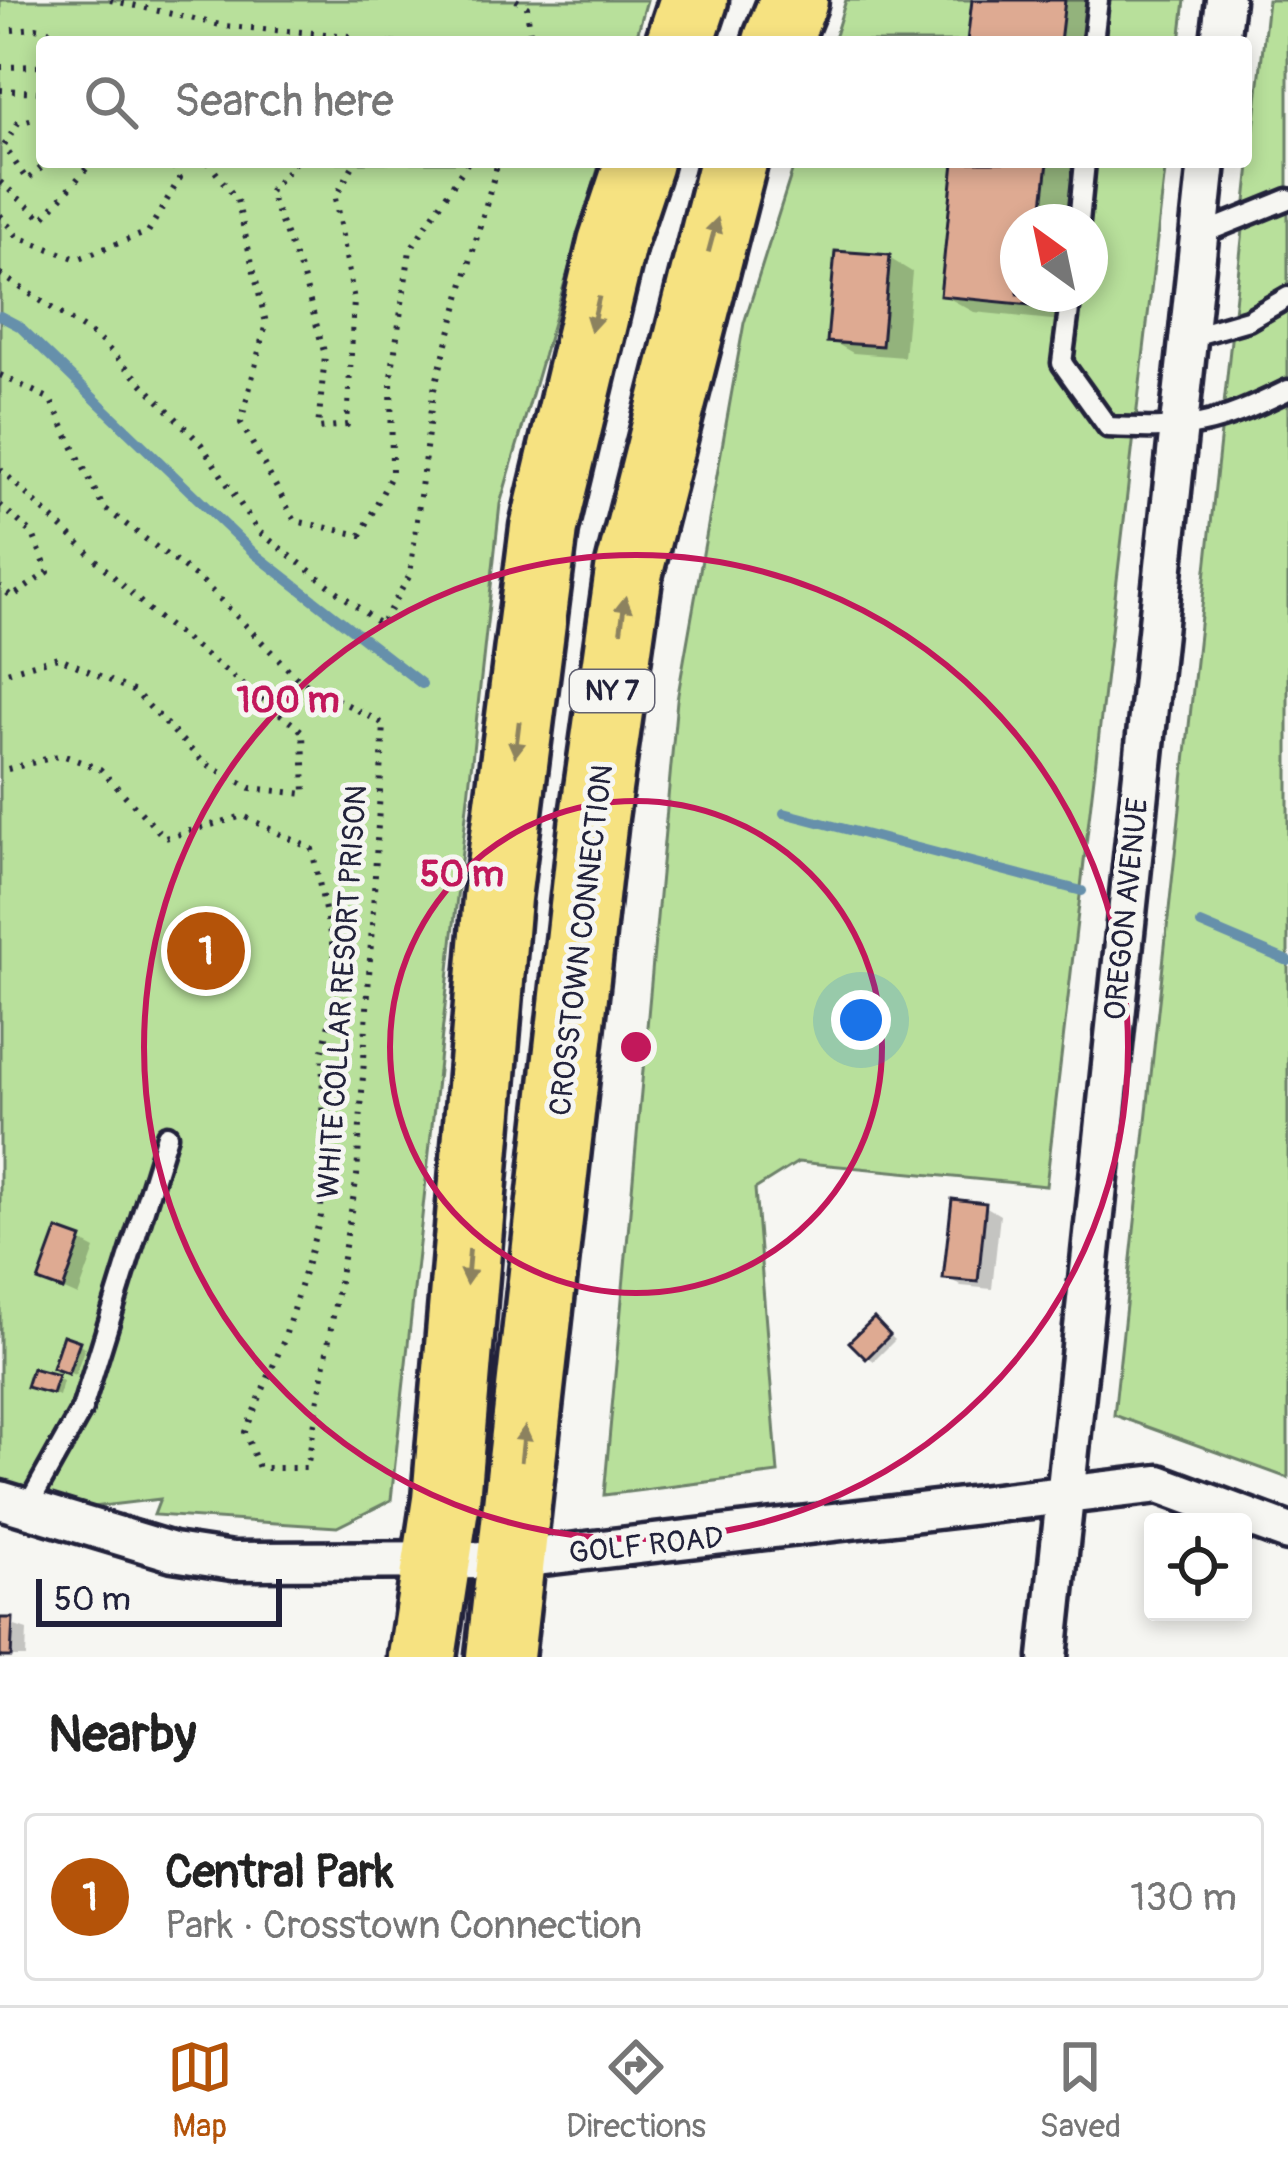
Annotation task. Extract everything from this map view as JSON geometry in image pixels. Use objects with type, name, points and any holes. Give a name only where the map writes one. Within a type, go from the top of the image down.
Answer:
[{"type":"highway","points":[[682,36],[694,0]]},
{"type":"highway","points":[[779,36],[794,0]]},
{"type":"highway","name":"NY 7","points":[[422,1657],[448,1486],[497,898],[544,528],[611,243],[637,168]]},
{"type":"highway","name":"CROSSTOWN CONNECTION","points":[[500,1657],[594,817],[629,571],[731,168]]},
{"type":"street","points":[[1221,36],[1225,0]]},
{"type":"street","name":"OREGON AVENUE","points":[[1048,1657],[1206,168]]},
{"type":"street","name":"GOLF ROAD","points":[[13,1504],[173,1552],[232,1561],[509,1560],[1159,1484],[1288,1532]]},
{"type":"lane","points":[[1094,36],[1098,0]]},
{"type":"lane","points":[[1080,204],[1084,168]]},
{"type":"lane","points":[[1199,235],[1288,199]]},
{"type":"lane","points":[[1189,338],[1248,320],[1288,297]]},
{"type":"lane","points":[[1069,312],[1063,363],[1108,427],[1178,430],[1220,423],[1288,390]]},
{"type":"lane","points":[[13,1504],[82,1409],[166,1135]]},
{"type":"path","points":[[110,0],[225,26],[351,36]]},
{"type":"path","points":[[516,0],[527,7],[530,36]]},
{"type":"path","points":[[0,31],[36,28],[68,36]]},
{"type":"path","points":[[0,67],[36,66]]},
{"type":"path","points":[[0,90],[36,92]]},
{"type":"path","points":[[36,119],[18,124],[4,146],[28,180],[41,168]]},
{"type":"path","points":[[0,182],[44,219],[87,168]]},
{"type":"path","points":[[0,215],[18,237],[77,259],[148,232],[180,178],[174,168]]},
{"type":"path","points":[[213,168],[237,200],[266,322],[241,423],[296,521],[361,535],[392,474],[391,377],[410,250],[464,168]]},
{"type":"path","points":[[291,168],[269,192],[303,277],[325,355],[319,428],[347,425],[354,300],[335,198],[352,168]]},
{"type":"path","points":[[0,274],[99,339],[201,444],[258,531],[381,625],[410,575],[433,393],[496,168]]},
{"type":"path","name":"WHITE COLLAR RESORT PRISON","points":[[0,375],[50,399],[103,507],[204,583],[298,679],[384,724],[357,1175],[307,1468],[259,1468],[245,1432],[284,1340],[321,1216],[322,1051],[339,976],[312,849],[243,816],[165,838],[100,769],[62,755],[0,771]]},
{"type":"path","name":"WHITE COLLAR RESORT PRISON","points":[[0,469],[152,613],[303,732],[305,794],[250,788],[203,762],[135,692],[58,658],[0,674]]},
{"type":"path","points":[[0,505],[33,534],[48,572],[12,597],[0,586]]},
{"type":"green space","points":[[0,0],[647,0],[637,36],[36,36],[36,168],[598,168],[500,504],[391,1500],[337,1527],[154,1515],[160,1499],[68,1510],[0,1480]]},
{"type":"green space","points":[[846,0],[1185,0],[1181,36],[835,36]]},
{"type":"green space","points":[[1268,0],[1288,0],[1288,1478],[1114,1415]]},
{"type":"green space","points":[[793,168],[1165,168],[1046,1186],[798,1162],[755,1189],[778,1473],[604,1495],[677,700],[744,323]]},
{"type":"building","points":[[972,0],[1065,0],[1061,36],[968,36]]},
{"type":"building","points":[[953,168],[1047,168],[1043,204],[1000,204],[1000,302],[940,296]]},
{"type":"building","points":[[835,251],[890,255],[882,346],[827,342]]},
{"type":"building","points":[[952,1199],[986,1203],[978,1282],[943,1279]]},
{"type":"building","points":[[57,1229],[82,1238],[63,1290],[38,1281]]},
{"type":"building","points":[[874,1318],[890,1335],[866,1359],[849,1342]]},
{"type":"building","points":[[63,1335],[80,1341],[68,1374],[52,1368]]},
{"type":"building","points":[[32,1368],[58,1375],[52,1394],[26,1387]]},
{"type":"building","points":[[0,1618],[13,1618],[11,1657],[0,1657]]},
{"type":"waterway","points":[[0,316],[19,326],[255,554],[422,684]]},
{"type":"waterway","points":[[784,813],[1082,891]]},
{"type":"waterway","points":[[1201,924],[1288,961]]},
{"type":"place","name":"Central Park","points":[[206,951]]}]
